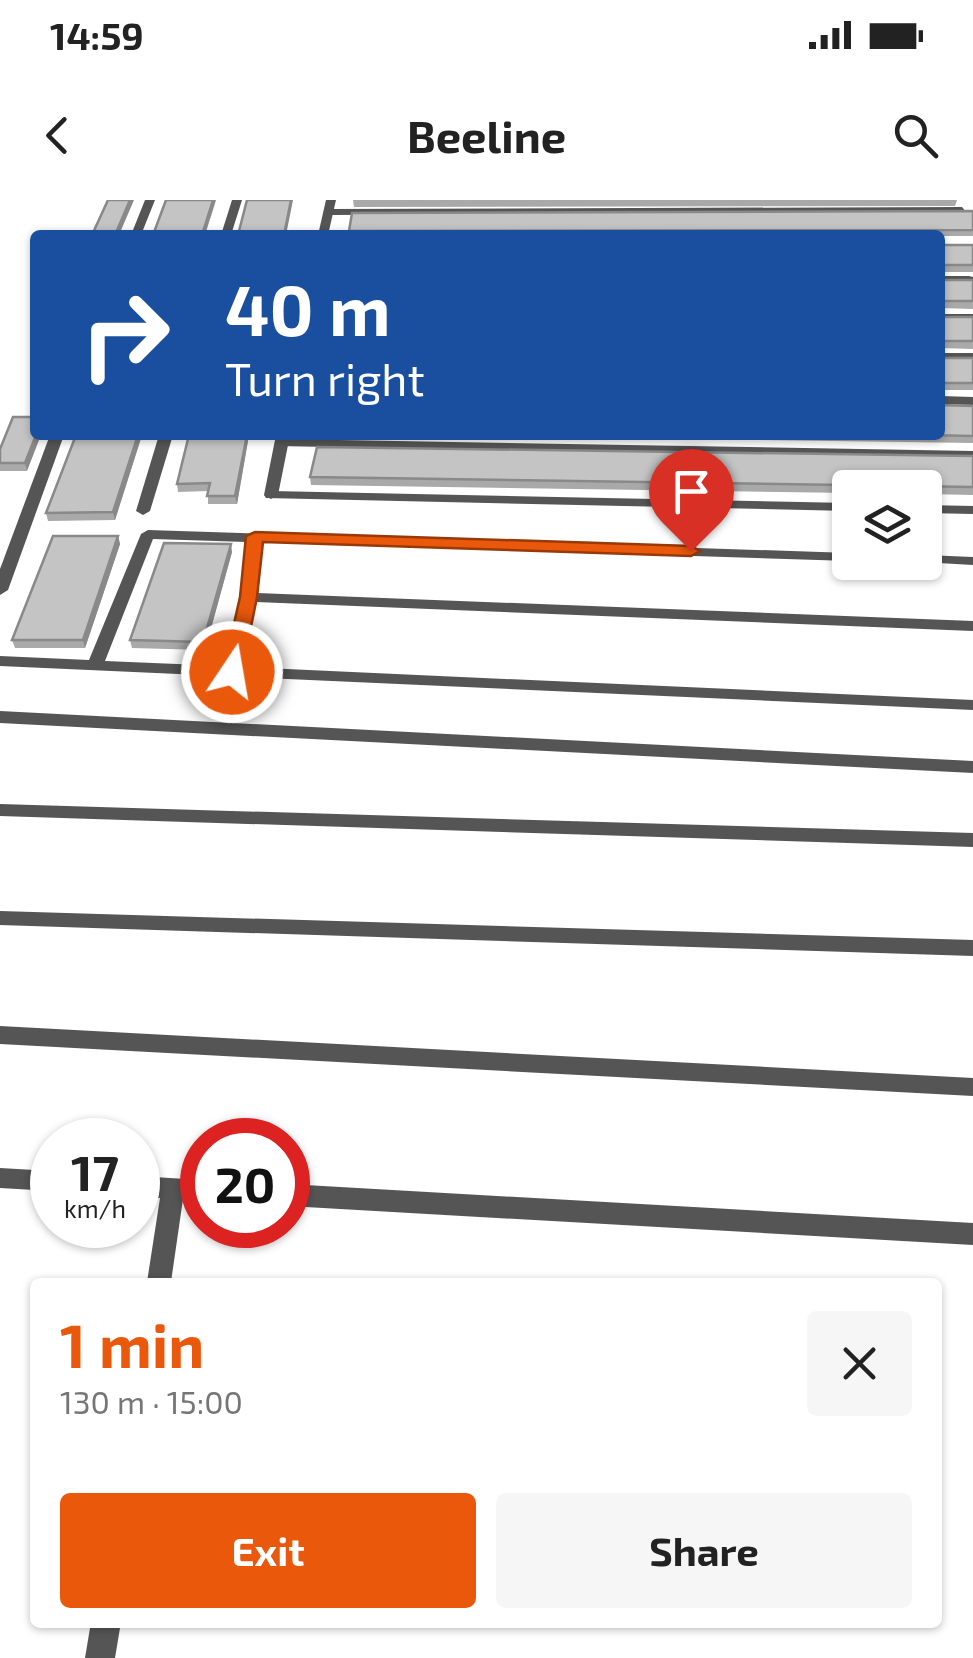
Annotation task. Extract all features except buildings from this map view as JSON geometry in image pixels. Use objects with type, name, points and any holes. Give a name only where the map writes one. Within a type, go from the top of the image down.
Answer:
[{"type":"street","points":[[138,230],[150,200]]},
{"type":"street","points":[[228,230],[237,200]]},
{"type":"street","points":[[329,206],[962,210]]},
{"type":"street","points":[[945,279],[969,280]]},
{"type":"street","points":[[945,317],[973,317]]},
{"type":"street","points":[[945,357],[973,357]]},
{"type":"street","points":[[945,400],[973,401]]},
{"type":"street","points":[[0,590],[56,440]]},
{"type":"street","points":[[143,511],[164,440]]},
{"type":"street","points":[[282,440],[271,495],[832,508]]},
{"type":"street","points":[[325,440],[973,455]]},
{"type":"street","points":[[942,509],[973,510]]},
{"type":"street","points":[[96,665],[148,534],[832,556]]},
{"type":"street","points":[[232,672],[248,597],[255,536]]},
{"type":"street","points":[[942,560],[973,561]]},
{"type":"street","points":[[248,597],[973,626]]},
{"type":"street","points":[[0,661],[973,705]]},
{"type":"street","points":[[0,717],[973,767]]},
{"type":"street","points":[[0,810],[973,840]]},
{"type":"street","points":[[0,918],[973,948]]},
{"type":"street","points":[[0,1035],[973,1088]]},
{"type":"street","points":[[0,1178],[30,1180]]},
{"type":"street","points":[[160,1187],[180,1188]]},
{"type":"street","points":[[160,1278],[173,1188]]},
{"type":"street","points":[[310,1196],[973,1234]]},
{"type":"street","points":[[100,1658],[105,1628]]},
{"type":"route","points":[[232,672],[248,597],[255,536],[691,551]]}]
